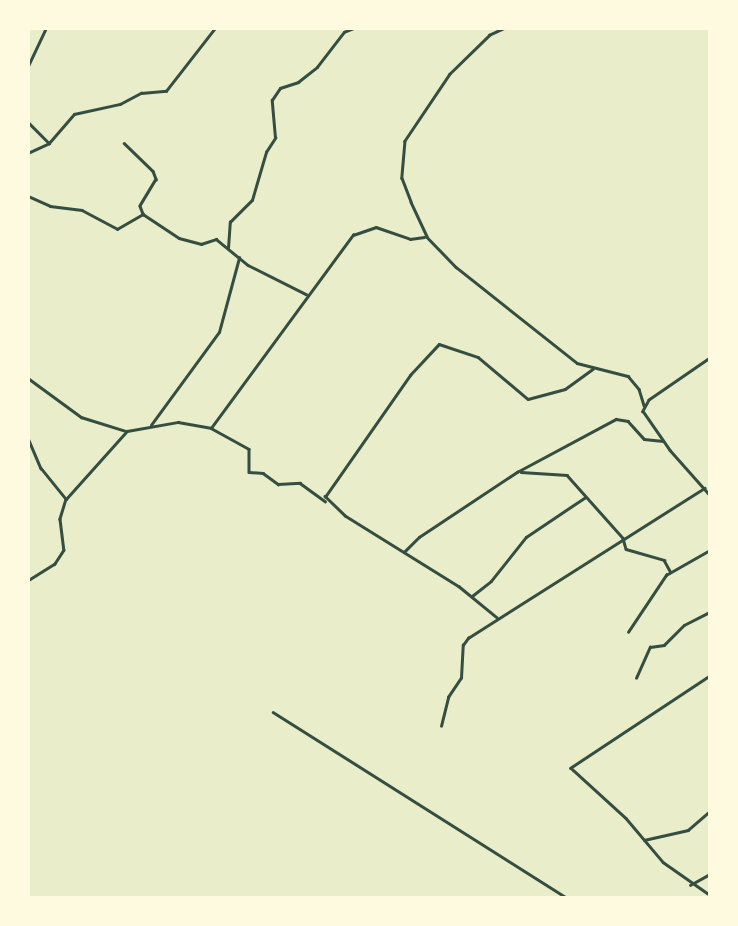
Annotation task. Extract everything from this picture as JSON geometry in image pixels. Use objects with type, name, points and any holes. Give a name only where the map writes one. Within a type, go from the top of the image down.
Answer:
[{"type":"street","points":[[28,66],[46,28]]},
{"type":"street","points":[[28,153],[49,143],[74,114],[120,104],[141,93],[166,91],[215,28]]},
{"type":"street","points":[[228,248],[230,222],[252,200],[275,138],[272,100],[280,88],[298,82],[317,67],[343,30],[354,28]]},
{"type":"street","points":[[505,28],[490,35],[450,74],[405,141],[402,178],[427,237],[512,312],[578,363],[628,376],[639,389],[648,422],[710,495]]},
{"type":"street","points":[[28,122],[49,143]]},
{"type":"street","points":[[124,143],[153,170],[156,179],[140,206],[143,214],[179,238],[201,244],[216,239],[240,257],[306,293]]},
{"type":"street","points":[[28,195],[50,206],[82,210],[117,229],[143,214]]},
{"type":"street","points":[[211,428],[306,293],[360,230],[376,227],[410,239],[427,237]]},
{"type":"street","points":[[151,425],[219,332],[240,257]]},
{"type":"street","points":[[328,503],[325,497],[336,477],[410,375],[439,344],[478,357],[528,399],[565,389],[593,369]]},
{"type":"street","points":[[644,405],[710,358]]},
{"type":"street","points":[[28,379],[81,417],[127,431],[178,422],[211,428],[249,449],[249,472],[263,473],[278,484],[300,483],[403,554],[472,596],[497,618]]},
{"type":"street","points":[[403,554],[419,537],[517,472],[615,419],[628,421],[644,439],[663,441]]},
{"type":"street","points":[[28,581],[55,564],[64,550],[60,519],[66,499],[127,431]]},
{"type":"street","points":[[28,438],[41,468],[66,499]]},
{"type":"street","points":[[517,472],[563,473],[623,538],[626,549],[664,560],[670,571]]},
{"type":"street","points":[[441,726],[448,697],[463,671],[463,645],[497,618],[704,488]]},
{"type":"street","points":[[472,596],[491,581],[526,537],[584,498]]},
{"type":"street","points":[[628,632],[670,571],[710,550]]},
{"type":"street","points":[[636,678],[650,648],[664,645],[684,625],[710,612]]},
{"type":"street","points":[[710,676],[571,768],[690,885],[710,895]]},
{"type":"street","points":[[273,712],[567,898]]},
{"type":"street","points":[[644,840],[688,830],[710,811]]},
{"type":"street","points":[[690,885],[710,874]]}]
